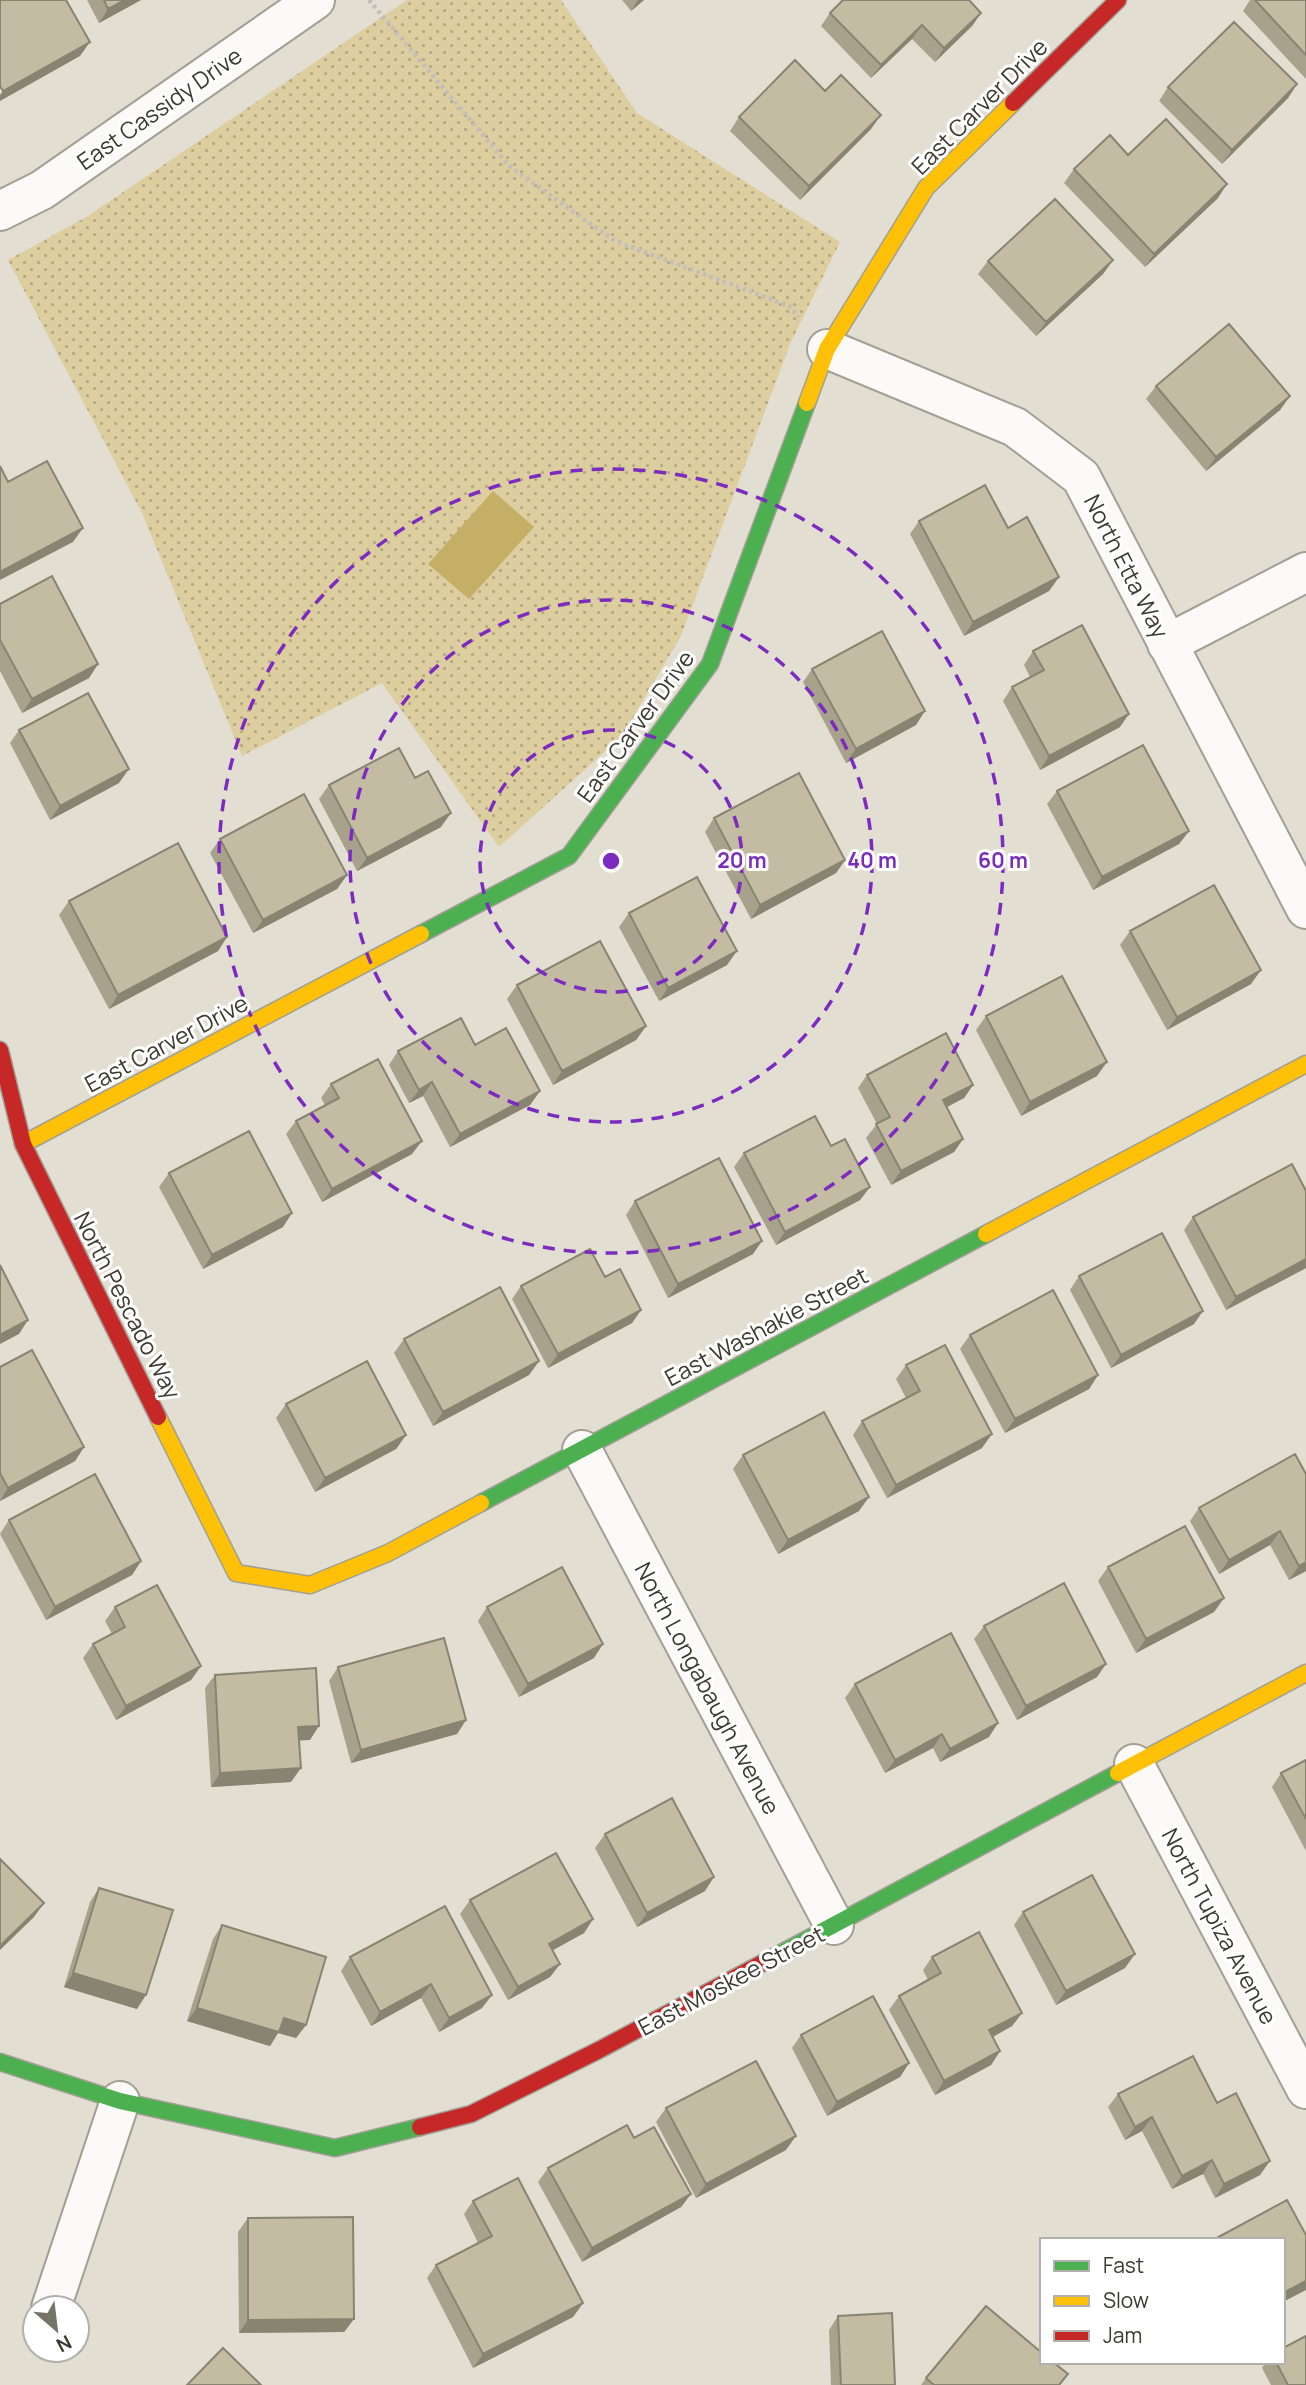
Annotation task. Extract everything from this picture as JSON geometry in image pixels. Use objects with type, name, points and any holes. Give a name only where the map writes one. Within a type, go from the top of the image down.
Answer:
[{"type":"street","name":"East Cassidy Drive","points":[[0,211],[42,190],[315,0]]},
{"type":"street","name":"East Carver Drive","points":[[23,1144],[569,856],[710,664],[827,349],[926,188],[1118,0]]},
{"type":"street","name":"North Etta Way","points":[[827,349],[1015,427],[1081,477],[1306,909]]},
{"type":"street","points":[[1167,645],[1306,572]]},
{"type":"street","name":"North Pescado Way","points":[[0,1050],[23,1144],[236,1573]]},
{"type":"street","name":"East Washakie Street","points":[[236,1573],[310,1585],[388,1553],[1306,1065]]},
{"type":"street","name":"North Longabaugh Avenue","points":[[582,1450],[834,1925]]},
{"type":"street","name":"East Moskee Street","points":[[0,2062],[120,2101],[335,2148],[471,2114],[599,2050],[1306,1673]]},
{"type":"street","name":"North Tupiza Avenue","points":[[1134,1764],[1306,2089]]},
{"type":"street","points":[[56,2294],[120,2101]]},
{"type":"path","points":[[369,0],[509,166],[615,242],[789,306],[827,349]]},
{"type":"shaded area","points":[[407,0],[561,0],[637,113],[840,242],[790,344],[681,636],[622,736],[499,847],[382,683],[242,756],[142,513],[8,260],[88,216]]},
{"type":"shaded area","points":[[493,491],[534,527],[469,599],[428,564]]},
{"type":"building","points":[[0,0],[66,0],[90,42],[3,91],[0,86]]},
{"type":"building","points":[[104,0],[125,0],[108,9]]},
{"type":"building","points":[[843,0],[969,0],[981,13],[944,48],[922,25],[881,65],[830,13]]},
{"type":"building","points":[[1255,0],[1306,0],[1306,55]]},
{"type":"building","points":[[1234,22],[1297,84],[1232,150],[1168,87]]},
{"type":"building","points":[[795,60],[825,91],[841,75],[881,115],[809,186],[739,117]]},
{"type":"building","points":[[1166,119],[1227,184],[1154,254],[1074,169],[1110,135],[1128,155]]},
{"type":"building","points":[[1055,199],[1113,260],[1046,322],[988,261]]},
{"type":"building","points":[[1229,324],[1290,396],[1216,457],[1156,386]]},
{"type":"building","points":[[47,461],[83,528],[0,572],[0,466],[8,482]]},
{"type":"building","points":[[985,485],[1008,528],[1027,517],[1059,577],[973,622],[919,521]]},
{"type":"building","points":[[52,576],[98,664],[32,699],[0,640],[0,604]]},
{"type":"building","points":[[1082,625],[1129,714],[1049,756],[1012,687],[1044,670],[1033,651]]},
{"type":"building","points":[[882,631],[925,711],[856,749],[812,669]]},
{"type":"building","points":[[88,693],[129,769],[60,806],[19,730]]},
{"type":"building","points":[[1143,745],[1189,831],[1102,877],[1057,791]]},
{"type":"building","points":[[399,748],[415,778],[428,771],[451,813],[367,858],[329,785]]},
{"type":"building","points":[[799,773],[845,860],[760,905],[714,818]]},
{"type":"building","points":[[304,794],[347,875],[263,920],[220,839]]},
{"type":"building","points":[[178,843],[227,937],[118,995],[69,901]]},
{"type":"building","points":[[697,877],[737,951],[668,988],[629,913]]},
{"type":"building","points":[[1214,885],[1261,970],[1177,1017],[1130,931]]},
{"type":"building","points":[[600,941],[646,1026],[562,1071],[517,985]]},
{"type":"building","points":[[1062,976],[1107,1062],[1030,1102],[986,1016]]},
{"type":"building","points":[[461,1018],[475,1045],[506,1028],[540,1091],[460,1134],[432,1082],[419,1090],[398,1051]]},
{"type":"building","points":[[946,1033],[973,1085],[943,1100],[963,1139],[901,1171],[876,1124],[890,1117],[867,1075]]},
{"type":"building","points":[[378,1059],[422,1141],[332,1189],[296,1121],[339,1098],[331,1084]]},
{"type":"building","points":[[815,1116],[831,1146],[845,1139],[870,1187],[785,1232],[744,1153]]},
{"type":"building","points":[[249,1131],[292,1213],[212,1255],[169,1173]]},
{"type":"building","points":[[719,1158],[762,1241],[678,1284],[635,1201]]},
{"type":"building","points":[[1292,1164],[1306,1191],[1306,1259],[1236,1297],[1193,1217]]},
{"type":"building","points":[[1162,1233],[1203,1311],[1121,1355],[1079,1276]]},
{"type":"building","points":[[590,1249],[605,1277],[620,1269],[641,1310],[558,1354],[521,1286]]},
{"type":"building","points":[[0,1265],[28,1320],[0,1335]]},
{"type":"building","points":[[500,1287],[539,1361],[443,1412],[404,1339]]},
{"type":"building","points":[[1053,1290],[1098,1375],[1015,1419],[970,1335]]},
{"type":"building","points":[[945,1345],[992,1434],[896,1485],[862,1421],[920,1391],[906,1365]]},
{"type":"building","points":[[32,1350],[84,1447],[8,1488],[0,1473],[0,1367]]},
{"type":"building","points":[[367,1361],[406,1435],[325,1478],[286,1404]]},
{"type":"building","points":[[824,1412],[869,1497],[788,1540],[743,1455]]},
{"type":"building","points":[[1295,1454],[1306,1474],[1306,1562],[1299,1566],[1280,1531],[1229,1560],[1199,1508]]},
{"type":"building","points":[[95,1474],[141,1561],[55,1607],[9,1520]]},
{"type":"building","points":[[1185,1526],[1224,1598],[1146,1639],[1108,1567]]},
{"type":"building","points":[[562,1567],[603,1644],[528,1684],[487,1607]]},
{"type":"building","points":[[1064,1583],[1106,1664],[1026,1706],[984,1626]]},
{"type":"building","points":[[157,1585],[201,1666],[126,1706],[93,1644],[125,1627],[115,1607]]},
{"type":"building","points":[[951,1633],[998,1723],[950,1749],[942,1734],[895,1760],[855,1684]]},
{"type":"building","points":[[444,1638],[466,1720],[361,1750],[338,1667]]},
{"type":"building","points":[[316,1668],[319,1726],[298,1727],[301,1768],[220,1773],[215,1675]]},
{"type":"building","points":[[1306,1760],[1306,1819],[1281,1773]]},
{"type":"building","points":[[672,1798],[714,1877],[647,1913],[605,1834]]},
{"type":"building","points":[[556,1853],[593,1919],[549,1944],[560,1964],[518,1987],[470,1900]]},
{"type":"building","points":[[0,1859],[44,1903],[0,1946]]},
{"type":"building","points":[[1092,1875],[1135,1954],[1066,1991],[1023,1912]]},
{"type":"building","points":[[99,1888],[173,1910],[146,1995],[73,1973]]},
{"type":"building","points":[[445,1906],[492,1995],[449,2018],[431,1984],[380,2012],[350,1957]]},
{"type":"building","points":[[222,1925],[326,1957],[306,2025],[284,2018],[279,2032],[197,2008]]},
{"type":"building","points":[[979,1932],[1022,2013],[989,2030],[1000,2051],[944,2081],[899,1996],[941,1973],[932,1957]]},
{"type":"building","points":[[873,1996],[909,2063],[837,2102],[801,2035]]},
{"type":"building","points":[[1193,2056],[1217,2103],[1236,2093],[1270,2161],[1224,2184],[1212,2160],[1182,2176],[1152,2117],[1135,2127],[1118,2094]]},
{"type":"building","points":[[756,2061],[796,2136],[706,2184],[666,2108]]},
{"type":"building","points":[[627,2125],[634,2138],[654,2127],[691,2194],[592,2248],[548,2168]]},
{"type":"building","points":[[518,2178],[583,2303],[483,2354],[436,2265],[492,2236],[473,2201]]},
{"type":"building","points":[[1287,2200],[1306,2235],[1306,2281],[1285,2292],[1285,2238],[1217,2238]]},
{"type":"building","points":[[353,2217],[354,2319],[248,2320],[248,2218]]},
{"type":"building","points":[[986,2306],[1040,2351],[1040,2364],[1056,2364],[1068,2374],[1059,2385],[934,2385],[926,2378]]},
{"type":"building","points":[[892,2313],[895,2385],[841,2385],[838,2316]]},
{"type":"building","points":[[1306,2336],[1306,2385],[1288,2385],[1277,2364],[1285,2364],[1285,2347]]},
{"type":"building","points":[[223,2348],[261,2385],[187,2385]]},
{"type":"traffic: fast","points":[[421,934],[569,856],[710,664],[807,403]]},
{"type":"traffic: fast","points":[[481,1503],[986,1234]]},
{"type":"traffic: fast","points":[[772,1958],[1118,1773]]},
{"type":"traffic: fast","points":[[0,2062],[120,2101],[335,2148],[420,2127]]},
{"type":"traffic: slow","points":[[807,403],[827,349],[926,188],[1013,103]]},
{"type":"traffic: slow","points":[[23,1144],[421,934]]},
{"type":"traffic: slow","points":[[986,1234],[1306,1064]]},
{"type":"traffic: slow","points":[[158,1417],[236,1573],[310,1585],[388,1553],[481,1503]]},
{"type":"traffic: slow","points":[[1118,1773],[1306,1673]]},
{"type":"traffic: jam","points":[[1013,103],[1118,0]]},
{"type":"traffic: jam","points":[[0,1050],[23,1144],[158,1417]]},
{"type":"traffic: jam","points":[[420,2127],[471,2114],[772,1958]]}]
